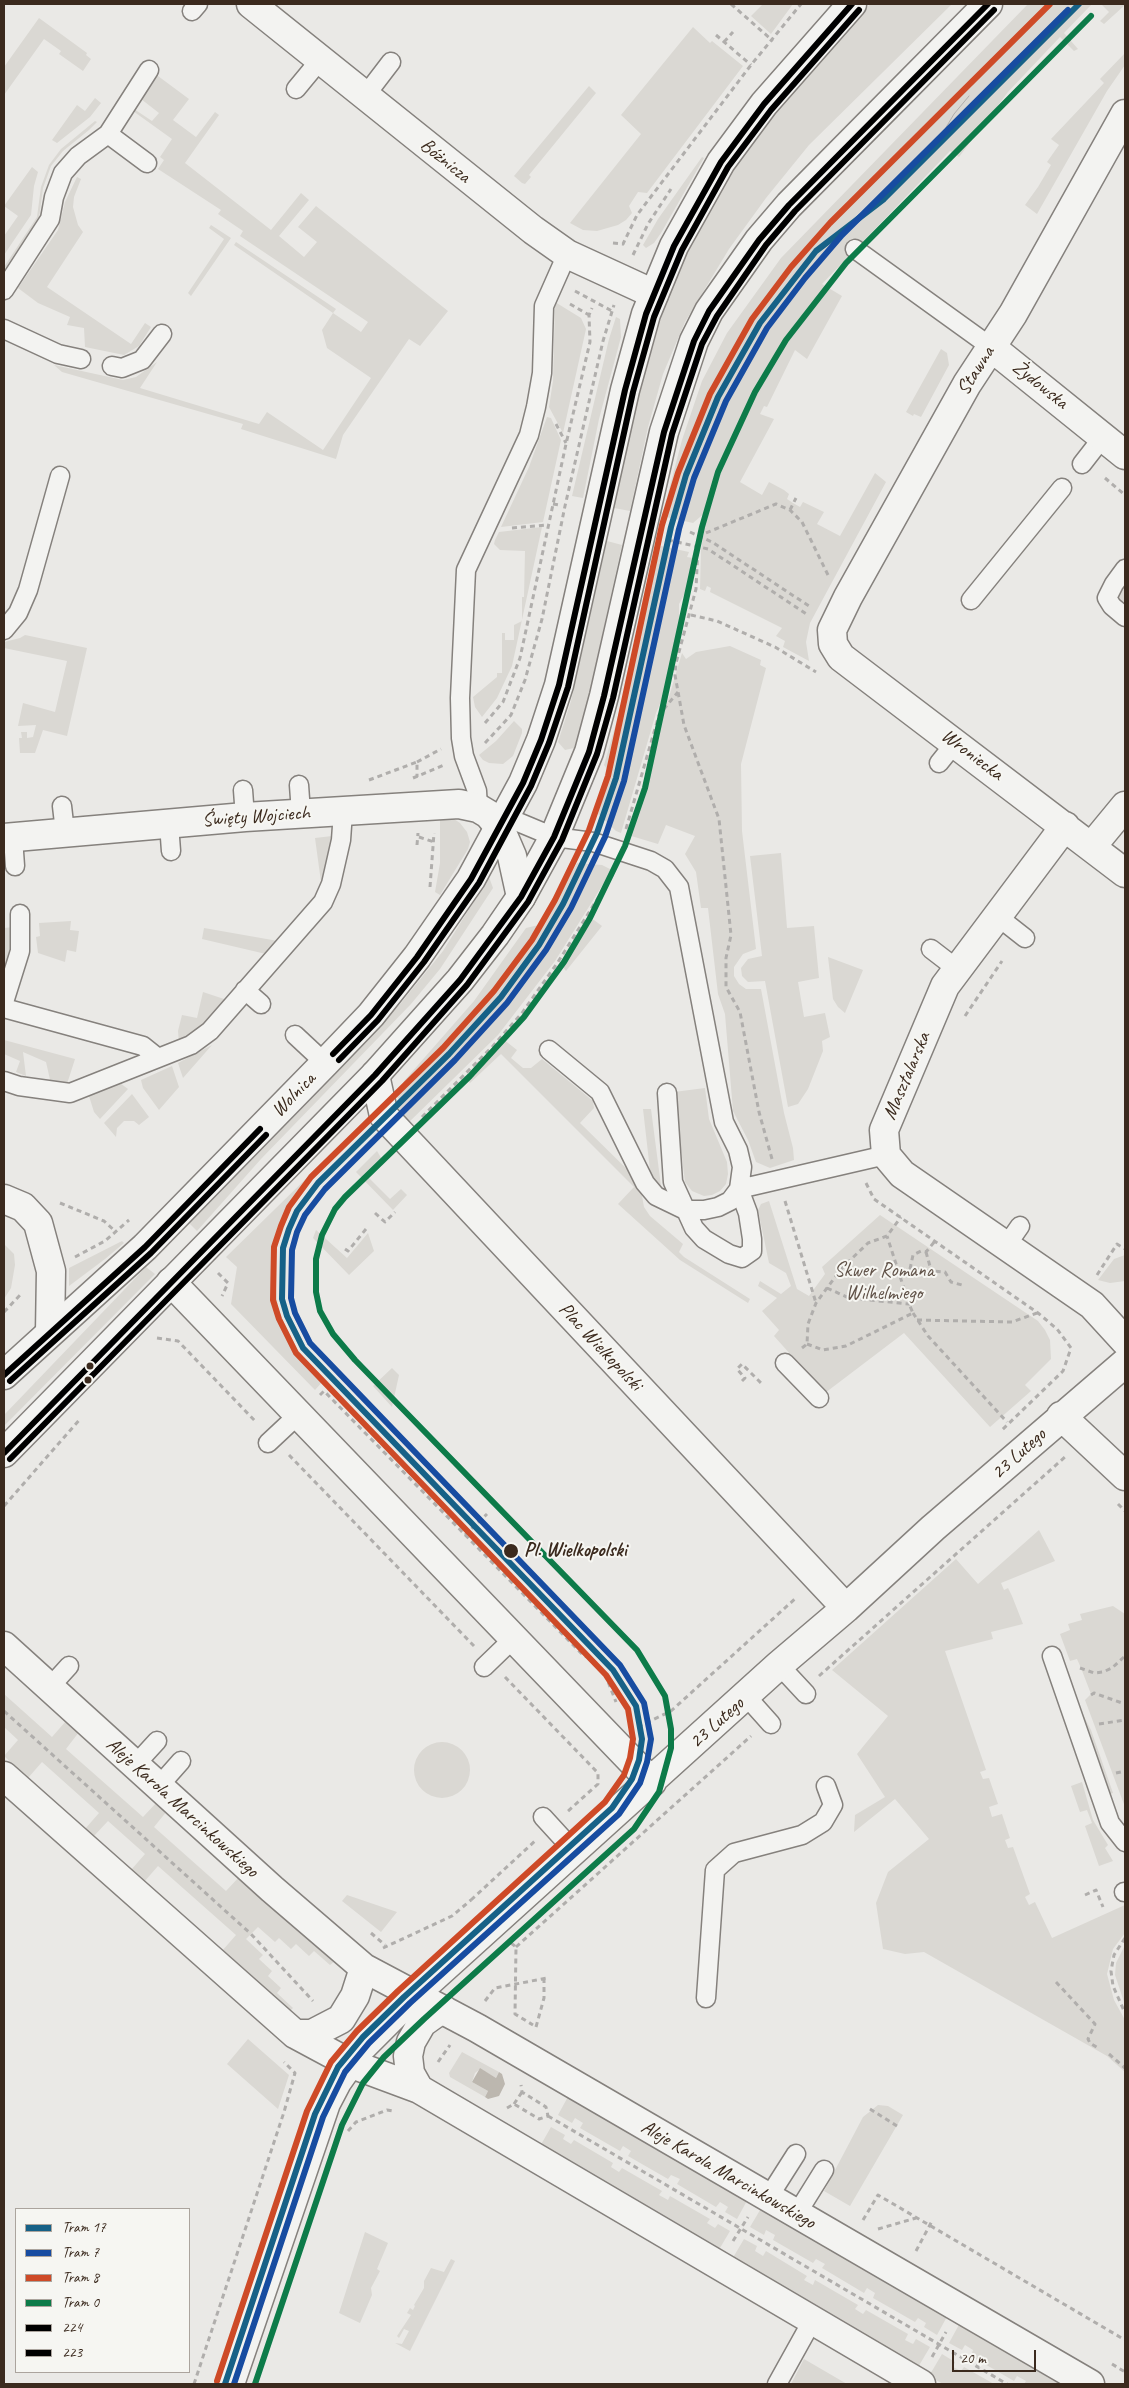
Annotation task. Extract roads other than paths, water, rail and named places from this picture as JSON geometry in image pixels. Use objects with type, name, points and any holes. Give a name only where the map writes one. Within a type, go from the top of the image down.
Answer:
[{"type":"street","name":"Bóżnicza","points":[[251,4],[509,212],[567,254],[654,294]]},
{"type":"street","name":"Wolnica","points":[[4,1375],[144,1247],[325,1063],[371,1014],[417,957],[470,879],[503,822],[541,740],[559,685],[625,390],[654,294],[674,246],[721,162],[764,104],[852,4]]},
{"type":"street","points":[[4,1453],[375,1075],[460,980],[495,935],[521,896],[554,838],[589,752],[604,696],[664,432],[694,341],[709,311],[760,240],[789,205],[988,4]]},
{"type":"street","name":"Stawna","points":[[825,619],[848,597],[962,392],[1013,314],[1125,114]]},
{"type":"street","name":"Żydowska","points":[[991,347],[1125,455]]},
{"type":"street","name":"Wroniecka","points":[[825,619],[832,644],[841,657],[947,753],[1064,826],[1125,873]]},
{"type":"street","name":"Święty Wojciech","points":[[8,838],[63,819],[169,824],[301,813],[459,804],[478,808]]},
{"type":"street","points":[[1092,846],[1125,806]]},
{"type":"street","points":[[478,808],[503,822],[521,896]]},
{"type":"street","name":"Masztalarska","points":[[873,1158],[944,986],[1064,826]]},
{"type":"street","name":"Plac Wielkopolski","points":[[375,1075],[384,1116],[846,1608]]},
{"type":"street","points":[[873,1158],[1013,1236],[1092,1305],[1125,1341]]},
{"type":"street","points":[[13,1203],[38,1223],[52,1271],[50,1332]]},
{"type":"street","points":[[171,1282],[307,1407],[514,1638],[652,1782]]},
{"type":"street","name":"23 Lutego","points":[[230,2384],[330,2093],[349,2063],[364,2045],[415,1994],[575,1852],[779,1665],[846,1608],[933,1528],[1061,1416],[1125,1364]]},
{"type":"street","points":[[1061,1416],[1119,1487]]},
{"type":"street","name":"Aleje Karola Marcinkowskiego","points":[[4,1646],[272,1889],[364,1968],[456,2016],[760,2203],[796,2215],[1090,2384]]},
{"type":"street","points":[[4,1776],[296,2034],[349,2063],[419,2090],[921,2384]]},
{"type":"street","points":[[296,2034],[312,2034],[342,2019],[355,1996],[364,1968]]},
{"type":"street","points":[[419,2090],[410,2073],[408,2056],[411,2042],[422,2023],[436,2012],[456,2016]]},
{"type":"lane","points":[[296,89],[320,60]]},
{"type":"lane","points":[[365,96],[391,62]]},
{"type":"lane","points":[[4,290],[50,219],[54,197],[63,173],[78,156],[108,134],[149,70]]},
{"type":"lane","points":[[108,134],[147,163]]},
{"type":"lane","name":"Żydowska","points":[[855,249],[991,347]]},
{"type":"lane","points":[[478,808],[477,791],[462,747],[460,698],[466,570],[529,435],[542,373],[544,306],[567,254]]},
{"type":"lane","points":[[4,329],[58,354],[81,359]]},
{"type":"lane","points":[[112,366],[122,368],[142,360],[162,334]]},
{"type":"lane","points":[[1082,464],[1103,437]]},
{"type":"lane","points":[[4,630],[18,613],[28,590],[60,476]]},
{"type":"lane","points":[[971,600],[1062,488]]},
{"type":"lane","points":[[1125,569],[1107,598],[1112,606],[1125,617]]},
{"type":"lane","points":[[299,785],[301,813]]},
{"type":"lane","points":[[243,790],[245,817]]},
{"type":"lane","points":[[4,1081],[19,1086],[70,1093],[191,1045],[210,1031],[322,902],[331,884],[341,840],[343,812]]},
{"type":"lane","points":[[503,822],[554,838],[593,842],[651,861],[666,870],[679,886],[724,1122],[738,1150],[742,1167],[739,1190],[748,1214],[752,1239],[752,1252],[742,1258],[729,1254],[704,1239],[694,1228],[685,1210],[673,1182],[666,1093]]},
{"type":"lane","points":[[169,824],[171,851]]},
{"type":"lane","points":[[8,838],[15,866]]},
{"type":"lane","points":[[4,1002],[20,951],[20,914]]},
{"type":"lane","points":[[997,916],[1022,936]]},
{"type":"lane","points":[[931,949],[957,969]]},
{"type":"lane","points":[[245,990],[261,1004]]},
{"type":"lane","points":[[4,1008],[143,1046],[158,1058]]},
{"type":"lane","points":[[295,1035],[325,1063]]},
{"type":"lane","points":[[549,1050],[600,1092],[645,1183],[656,1196],[685,1210],[718,1207],[730,1201],[739,1190],[873,1158]]},
{"type":"lane","points":[[785,1363],[819,1398]]},
{"type":"lane","points":[[271,1441],[307,1407]]},
{"type":"lane","points":[[487,1664],[514,1638]]},
{"type":"lane","points":[[1052,1656],[1110,1823],[1125,1842]]},
{"type":"lane","points":[[779,1665],[804,1692]]},
{"type":"lane","points":[[49,1688],[69,1666]]},
{"type":"lane","points":[[746,1696],[770,1723]]},
{"type":"lane","points":[[135,1765],[157,1741]]},
{"type":"lane","points":[[158,1787],[181,1761]]},
{"type":"lane","points":[[706,1998],[715,1870],[734,1852],[802,1835],[823,1822],[833,1805],[826,1786]]},
{"type":"lane","points":[[548,1822],[575,1852]]},
{"type":"lane","points":[[760,2203],[796,2154]]},
{"type":"lane","points":[[796,2215],[824,2170]]},
{"type":"lane","points":[[777,2384],[812,2321]]},
{"type":"tram line","name":"8","points":[[217,2381],[307,2111],[331,2062],[357,2031],[398,1991],[605,1802],[624,1775],[630,1758],[633,1739],[628,1709],[606,1675],[296,1353],[279,1319],[273,1300],[274,1247],[281,1226],[289,1207],[311,1177],[443,1048],[494,991],[532,940],[555,900],[589,830],[608,776],[662,525],[678,473],[710,394],[752,319],[791,267],[830,223],[1050,4]]},
{"type":"tram line","name":"17","points":[[225,2384],[315,2114],[338,2067],[363,2037],[404,1997],[612,1808],[632,1779],[639,1760],[642,1739],[636,1706],[613,1670],[303,1348],[287,1316],[282,1299],[283,1248],[289,1229],[297,1211],[318,1183],[449,1054],[501,997],[539,945],[563,904],[597,833],[616,778],[671,527],[686,475],[718,397],[760,323],[816,251],[884,199],[1079,4]]},
{"type":"tram line","name":"7","points":[[234,2384],[323,2117],[345,2072],[369,2043],[410,2003],[619,1814],[640,1783],[647,1762],[651,1739],[644,1703],[620,1665],[310,1343],[295,1313],[291,1298],[292,1250],[297,1232],[305,1215],[325,1189],[455,1060],[507,1003],[546,950],[571,908],[605,837],[624,781],[679,529],[694,478],[726,401],[767,328],[805,278],[842,235],[1068,10]]},
{"type":"tram line","name":"0","points":[[255,2384],[342,2125],[363,2083],[384,2057],[424,2019],[634,1829],[659,1792],[671,1748],[671,1729],[665,1696],[637,1650],[355,1360],[333,1334],[320,1311],[316,1292],[316,1259],[322,1235],[335,1209],[345,1197],[470,1076],[524,1017],[564,962],[590,918],[625,846],[645,788],[702,527],[718,472],[755,392],[786,340],[846,263],[1091,16]]},
{"type":"tram line","points":[[919,165],[935,146],[954,114],[969,96]]},
{"type":"place","name":"Pl. Wielkopolski","points":[[511,1551]]},
{"type":"park label","name":"Skwer Romana Wilhelmiego","points":[[884,1282]]}]
